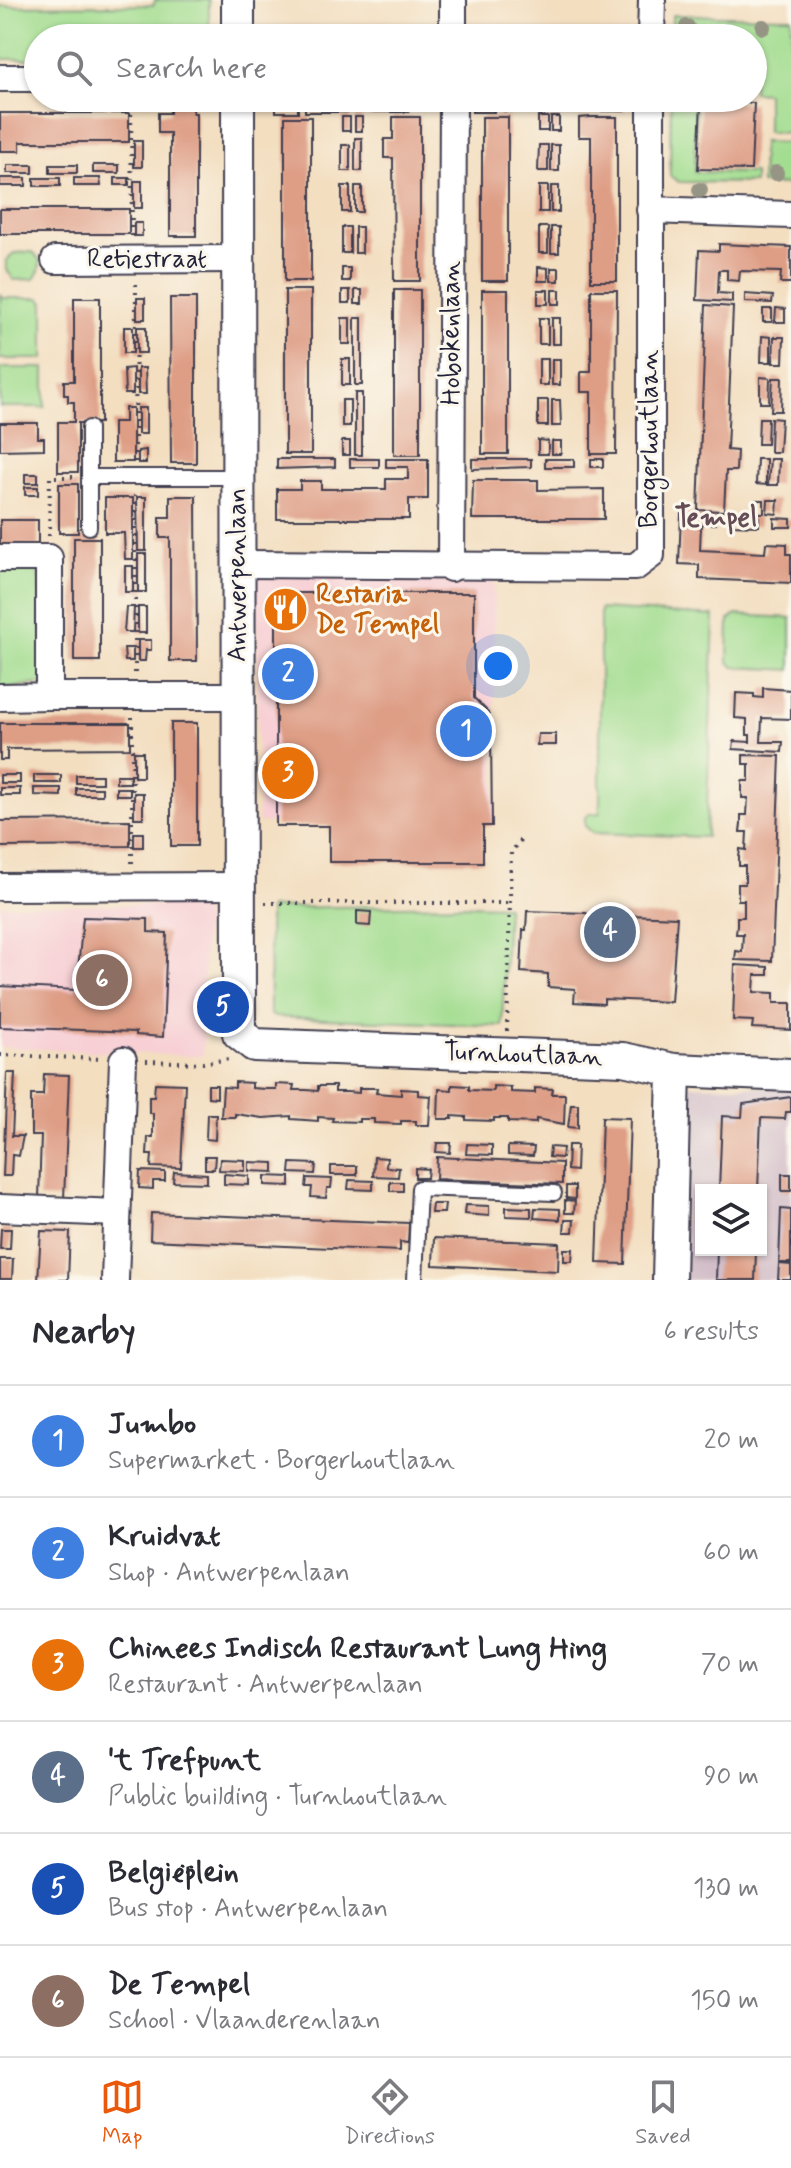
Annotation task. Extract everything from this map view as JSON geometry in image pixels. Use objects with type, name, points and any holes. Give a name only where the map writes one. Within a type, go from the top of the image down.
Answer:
[{"type":"street","points":[[238,0],[238,24]]},
{"type":"street","points":[[453,0],[453,24]]},
{"type":"street","points":[[651,24],[652,0]]},
{"type":"street","points":[[0,78],[24,78]]},
{"type":"street","name":"Antwerpenlaan","points":[[238,112],[239,1033],[254,1045]]},
{"type":"street","name":"Hobokenlaan","points":[[451,568],[453,112]]},
{"type":"street","name":"Borgerhoutlaan","points":[[238,564],[635,567],[651,555],[651,112]]},
{"type":"street","points":[[650,210],[791,215]]},
{"type":"street","name":"Retiestraat","points":[[55,260],[238,259]]},
{"type":"street","points":[[0,558],[49,558],[49,696]]},
{"type":"street","points":[[0,697],[238,696]]},
{"type":"street","points":[[0,887],[238,886]]},
{"type":"street","name":"Turnhoutlaan","points":[[254,1045],[623,1059],[674,1070],[791,1075]]},
{"type":"street","points":[[115,1280],[123,1060]]},
{"type":"street","points":[[669,1280],[674,1070]]},
{"type":"street","points":[[0,1208],[117,1213]]},
{"type":"lane","points":[[89,428],[89,527]]},
{"type":"lane","points":[[89,477],[238,477]]},
{"type":"lane","points":[[415,1280],[419,1188],[554,1193]]},
{"type":"path","points":[[131,112],[132,260]]},
{"type":"path","points":[[49,558],[50,477],[89,477]]},
{"type":"path","points":[[132,719],[132,863]]},
{"type":"path","points":[[506,1055],[511,853],[520,840]]},
{"type":"path","points":[[239,920],[257,920],[257,903],[510,903]]},
{"type":"path","points":[[0,1055],[203,1063],[230,1059],[254,1045]]},
{"type":"shaded area","points":[[257,571],[494,576],[495,825],[258,823]]},
{"type":"shaded area","points":[[0,905],[198,905],[204,912],[203,1055],[0,1047]]},
{"type":"shaded area","points":[[686,1085],[791,1087],[791,1280],[682,1280]]},
{"type":"green space","points":[[155,0],[209,0],[209,24],[24,24],[24,59],[0,59],[0,6],[154,5]]},
{"type":"green space","points":[[672,15],[791,17],[791,133],[767,132],[767,24],[672,24]]},
{"type":"green space","points":[[671,112],[696,112],[695,172],[754,173],[754,183],[679,182],[670,176]]},
{"type":"green space","points":[[762,142],[791,143],[791,185],[761,184]]},
{"type":"green space","points":[[33,252],[40,261],[34,279],[14,280],[7,270],[7,260],[15,253]]},
{"type":"green space","points":[[0,293],[2,298],[40,298],[44,302],[44,359],[0,359]]},
{"type":"green space","points":[[0,368],[45,368],[45,407],[0,407]]},
{"type":"green space","points":[[0,562],[38,562],[45,683],[0,689]]},
{"type":"green space","points":[[600,609],[714,616],[706,837],[593,833],[585,826],[585,818],[589,814],[600,813]]},
{"type":"green space","points":[[736,615],[791,618],[791,670],[734,667],[728,661],[729,620]]},
{"type":"green space","points":[[507,906],[502,1026],[275,1017],[270,1014],[269,908]]},
{"type":"building","points":[[701,112],[754,112],[751,170],[698,169]]},
{"type":"building","points":[[0,113],[129,113],[129,142],[20,142],[20,151],[0,151]]},
{"type":"building","points":[[158,113],[196,113],[196,236],[170,236],[170,133],[158,133]]},
{"type":"building","points":[[285,117],[311,117],[311,281],[285,281]]},
{"type":"building","points":[[342,117],[350,117],[350,131],[342,131]]},
{"type":"building","points":[[355,117],[362,117],[362,131],[355,131]]},
{"type":"building","points":[[393,117],[420,117],[420,281],[394,281],[393,158],[384,158],[384,139],[393,139]]},
{"type":"building","points":[[482,117],[508,117],[508,281],[482,281]]},
{"type":"building","points":[[538,117],[548,117],[548,131],[538,131]]},
{"type":"building","points":[[551,117],[559,117],[559,131],[551,131]]},
{"type":"building","points":[[617,117],[617,281],[591,281],[591,137],[579,137],[579,118]]},
{"type":"building","points":[[355,138],[362,138],[362,171],[355,171]]},
{"type":"building","points":[[134,141],[142,141],[142,167],[134,167]]},
{"type":"building","points":[[342,145],[350,145],[350,171],[342,171]]},
{"type":"building","points":[[539,145],[548,145],[548,171],[538,171]]},
{"type":"building","points":[[551,145],[559,145],[559,171],[551,171]]},
{"type":"building","points":[[7,165],[33,165],[33,173],[7,173]]},
{"type":"building","points":[[50,165],[77,165],[77,173],[50,173]]},
{"type":"building","points":[[93,165],[119,165],[119,173],[93,173]]},
{"type":"building","points":[[0,178],[26,178],[26,186],[0,186]]},
{"type":"building","points":[[34,178],[60,178],[60,186],[34,186]]},
{"type":"building","points":[[74,178],[100,178],[101,186],[74,186]]},
{"type":"building","points":[[115,178],[129,178],[129,185],[115,185]]},
{"type":"building","points":[[134,181],[142,181],[142,208],[134,208]]},
{"type":"building","points":[[342,186],[350,186],[350,212],[342,212]]},
{"type":"building","points":[[355,186],[362,186],[362,212],[355,212]]},
{"type":"building","points":[[539,186],[548,186],[548,212],[539,212]]},
{"type":"building","points":[[551,186],[559,186],[559,212],[551,212]]},
{"type":"building","points":[[0,209],[129,209],[129,234],[0,234]]},
{"type":"building","points":[[134,223],[142,223],[142,236],[134,236]]},
{"type":"building","points":[[342,227],[350,227],[350,253],[342,253]]},
{"type":"building","points":[[355,227],[362,227],[362,253],[355,253]]},
{"type":"building","points":[[539,227],[548,227],[548,253],[539,253]]},
{"type":"building","points":[[551,227],[559,227],[559,253],[551,253]]},
{"type":"building","points":[[719,244],[791,247],[791,283],[780,283],[781,272],[740,271],[739,281],[727,280],[727,270],[719,270],[718,293],[732,294],[732,302],[697,300],[699,250],[719,251]]},
{"type":"building","points":[[538,267],[548,268],[548,281],[538,281]]},
{"type":"building","points":[[342,268],[350,268],[350,281],[342,281]]},
{"type":"building","points":[[551,268],[559,268],[559,281],[551,281]]},
{"type":"building","points":[[285,290],[311,290],[311,454],[285,454]]},
{"type":"building","points":[[342,290],[350,290],[350,303],[342,303]]},
{"type":"building","points":[[355,290],[362,290],[362,304],[355,304]]},
{"type":"building","points":[[394,290],[420,290],[420,455],[394,455]]},
{"type":"building","points":[[482,290],[508,290],[508,454],[482,454]]},
{"type":"building","points":[[538,290],[548,290],[548,304],[538,304]]},
{"type":"building","points":[[552,290],[560,290],[560,304],[552,304]]},
{"type":"building","points":[[591,290],[617,290],[616,454],[591,454],[591,392],[581,392],[581,372],[591,372]]},
{"type":"building","points":[[745,294],[773,296],[772,303],[745,302]]},
{"type":"building","points":[[74,298],[100,298],[100,423],[78,423],[78,472],[58,472],[58,422],[74,422],[74,402],[68,402],[68,395],[64,395],[64,381],[74,381]]},
{"type":"building","points":[[137,298],[145,298],[145,319],[137,319]]},
{"type":"building","points":[[170,298],[196,298],[196,463],[171,463]]},
{"type":"building","points":[[706,305],[733,307],[727,450],[737,451],[736,471],[726,471],[724,511],[698,510]]},
{"type":"building","points":[[776,308],[785,309],[785,322],[775,322]]},
{"type":"building","points":[[763,309],[772,309],[772,322],[763,322]]},
{"type":"building","points":[[342,318],[350,318],[350,344],[342,344]]},
{"type":"building","points":[[355,318],[362,318],[362,385],[355,385]]},
{"type":"building","points":[[539,318],[548,318],[548,344],[539,344]]},
{"type":"building","points":[[552,318],[560,318],[560,344],[552,344]]},
{"type":"building","points":[[124,327],[133,327],[133,353],[124,353]]},
{"type":"building","points":[[137,327],[146,327],[146,353],[137,353]]},
{"type":"building","points":[[762,336],[771,337],[771,362],[761,362]]},
{"type":"building","points":[[774,337],[784,337],[783,363],[773,363]]},
{"type":"building","points":[[342,359],[350,359],[350,385],[342,385]]},
{"type":"building","points":[[539,359],[548,359],[548,385],[539,385]]},
{"type":"building","points":[[552,359],[560,359],[560,385],[552,385]]},
{"type":"building","points":[[133,368],[133,394],[125,394],[124,369]]},
{"type":"building","points":[[138,368],[145,368],[146,394],[138,394]]},
{"type":"building","points":[[760,377],[770,378],[769,403],[760,403]]},
{"type":"building","points":[[773,378],[782,378],[781,411],[771,411]]},
{"type":"building","points":[[355,393],[362,393],[362,455],[355,455]]},
{"type":"building","points":[[342,400],[350,400],[350,426],[342,426]]},
{"type":"building","points":[[538,400],[548,400],[548,426],[538,426]]},
{"type":"building","points":[[552,400],[560,400],[561,426],[552,426]]},
{"type":"building","points":[[125,408],[133,408],[133,462],[113,462],[113,422],[125,422]]},
{"type":"building","points":[[138,408],[146,408],[146,434],[138,434]]},
{"type":"building","points":[[759,418],[768,418],[767,444],[758,444]]},
{"type":"building","points":[[771,418],[781,419],[779,452],[770,452]]},
{"type":"building","points":[[0,423],[38,423],[38,438],[44,438],[44,449],[0,450]]},
{"type":"building","points":[[538,440],[548,441],[548,454],[538,454]]},
{"type":"building","points":[[342,441],[350,441],[350,455],[342,455]]},
{"type":"building","points":[[552,441],[561,441],[561,454],[552,454]]},
{"type":"building","points":[[146,450],[146,463],[138,463],[138,451]]},
{"type":"building","points":[[277,459],[335,459],[335,467],[277,469]]},
{"type":"building","points":[[350,459],[379,459],[379,467],[350,467]]},
{"type":"building","points":[[386,459],[428,459],[428,499],[409,499],[409,519],[277,519],[277,489],[300,489],[300,481],[321,481],[321,489],[386,489],[386,479],[408,479],[408,467],[386,467]]},
{"type":"building","points":[[472,459],[531,459],[531,467],[472,469]]},
{"type":"building","points":[[545,459],[574,459],[574,467],[545,467]]},
{"type":"building","points":[[591,459],[603,459],[603,467],[591,467]]},
{"type":"building","points":[[757,459],[766,459],[766,485],[756,484]]},
{"type":"building","points":[[770,459],[779,459],[778,485],[768,485]]},
{"type":"building","points":[[25,474],[38,474],[38,483],[25,483]]},
{"type":"building","points":[[473,480],[538,480],[538,490],[604,489],[604,519],[472,519]]},
{"type":"building","points":[[59,484],[78,484],[78,533],[59,533]]},
{"type":"building","points":[[25,487],[38,487],[38,495],[25,495]]},
{"type":"building","points":[[170,496],[196,496],[197,661],[170,661],[170,538],[160,538],[160,517],[170,517]]},
{"type":"building","points":[[137,497],[146,497],[146,551],[138,551]]},
{"type":"building","points":[[105,498],[133,498],[133,559],[125,559],[124,533],[105,533]]},
{"type":"building","points":[[755,500],[764,500],[764,513],[755,513]]},
{"type":"building","points":[[768,500],[778,500],[777,514],[767,513]]},
{"type":"building","points":[[681,514],[716,516],[716,524],[701,524],[700,550],[765,553],[766,543],[787,544],[787,554],[791,554],[791,583],[699,579],[699,565],[679,564]]},
{"type":"building","points":[[731,516],[759,517],[759,526],[730,525]]},
{"type":"building","points":[[774,518],[791,519],[791,527],[774,527]]},
{"type":"building","points":[[0,520],[38,520],[38,546],[0,546]]},
{"type":"building","points":[[74,538],[100,538],[100,661],[74,661]]},
{"type":"building","points":[[138,554],[146,554],[146,592],[138,592]]},
{"type":"building","points":[[125,566],[133,566],[133,592],[125,592]]},
{"type":"building","points":[[276,593],[474,593],[474,698],[489,713],[491,736],[492,826],[483,826],[483,862],[329,862],[329,826],[276,826]]},
{"type":"building","points":[[126,607],[134,607],[133,632],[124,632]]},
{"type":"building","points":[[138,607],[146,607],[146,633],[138,633]]},
{"type":"building","points":[[138,640],[151,640],[151,650],[146,650],[145,661],[138,661]]},
{"type":"building","points":[[124,648],[133,648],[133,661],[125,661]]},
{"type":"building","points":[[763,688],[791,690],[791,719],[762,718],[761,742],[783,742],[782,752],[733,749],[734,741],[750,742],[747,719],[735,718],[736,693],[763,698]]},
{"type":"building","points":[[0,723],[130,723],[130,748],[7,749],[7,760],[0,760]]},
{"type":"building","points":[[171,723],[197,723],[197,846],[171,846]]},
{"type":"building","points":[[538,734],[556,734],[556,745],[537,745]]},
{"type":"building","points":[[134,752],[143,752],[143,777],[134,777]]},
{"type":"building","points":[[743,755],[780,756],[772,961],[735,960],[736,951],[742,952],[743,934],[736,934],[737,917],[744,917],[744,900],[738,900],[738,884],[745,884],[745,866],[739,866],[739,858],[740,849],[746,850],[747,832],[740,832],[741,815],[747,815],[748,798],[742,798],[742,781],[749,781],[749,764],[743,764]]},
{"type":"building","points":[[0,775],[20,775],[20,783],[0,783]]},
{"type":"building","points":[[34,775],[61,775],[61,783],[34,783]]},
{"type":"building","points":[[76,775],[102,775],[102,783],[76,783]]},
{"type":"building","points":[[116,775],[130,775],[130,783],[116,783]]},
{"type":"building","points":[[0,788],[20,788],[20,795],[0,795]]},
{"type":"building","points":[[34,788],[61,788],[61,796],[34,795]]},
{"type":"building","points":[[76,788],[102,788],[102,795],[76,795]]},
{"type":"building","points":[[116,788],[130,788],[130,795],[116,795]]},
{"type":"building","points":[[134,793],[143,793],[143,818],[134,818]]},
{"type":"building","points":[[130,820],[130,846],[0,847],[0,821]]},
{"type":"building","points":[[134,833],[143,833],[143,847],[134,847]]},
{"type":"building","points":[[357,911],[371,912],[370,926],[357,925]]},
{"type":"building","points":[[527,911],[586,913],[594,919],[606,920],[606,914],[677,917],[671,1002],[604,999],[604,1004],[574,1002],[575,989],[548,987],[548,974],[521,972]]},
{"type":"building","points":[[83,917],[148,919],[148,932],[167,933],[163,1037],[136,1035],[136,1032],[0,1027],[0,986],[76,990]]},
{"type":"building","points":[[735,965],[768,967],[768,975],[755,975],[754,992],[774,993],[774,1003],[791,1003],[791,1030],[752,1028],[753,1021],[733,1020]]},
{"type":"building","points":[[7,1073],[15,1073],[12,1136],[23,1136],[19,1156],[12,1155],[11,1176],[3,1176]]},
{"type":"building","points":[[44,1074],[69,1075],[64,1199],[39,1198],[41,1136],[31,1136],[31,1095],[43,1095]]},
{"type":"building","points":[[235,1082],[252,1083],[252,1088],[265,1089],[276,1089],[276,1084],[294,1085],[293,1090],[318,1091],[318,1086],[335,1086],[335,1092],[359,1093],[359,1088],[377,1088],[376,1093],[401,1095],[401,1089],[418,1090],[418,1095],[431,1096],[429,1125],[416,1125],[416,1121],[374,1123],[374,1119],[359,1119],[359,1122],[318,1117],[318,1121],[291,1119],[291,1116],[263,1118],[235,1114],[235,1117],[221,1117],[223,1087],[235,1088]]},
{"type":"building","points":[[155,1083],[185,1084],[181,1168],[151,1167],[152,1155],[147,1155],[148,1137],[153,1137],[149,1096],[154,1096]]},
{"type":"building","points":[[208,1085],[217,1085],[217,1098],[208,1097]]},
{"type":"building","points":[[452,1085],[469,1086],[469,1090],[493,1091],[493,1086],[511,1087],[511,1092],[535,1093],[535,1088],[553,1089],[552,1094],[565,1094],[564,1124],[536,1119],[536,1123],[508,1122],[508,1118],[466,1120],[466,1117],[452,1116],[452,1119],[438,1119],[439,1089],[452,1090]]},
{"type":"building","points":[[791,1097],[791,1112],[786,1112],[785,1119],[761,1118],[758,1184],[719,1184],[722,1116],[742,1117],[743,1104]]},
{"type":"building","points":[[571,1104],[578,1104],[578,1128],[568,1127]]},
{"type":"building","points":[[207,1114],[216,1114],[215,1140],[206,1139]]},
{"type":"building","points":[[602,1117],[630,1118],[625,1264],[597,1263]]},
{"type":"building","points":[[437,1143],[451,1143],[450,1153],[436,1152]]},
{"type":"building","points":[[467,1144],[492,1145],[492,1155],[466,1154]]},
{"type":"building","points":[[568,1145],[577,1145],[576,1171],[567,1170]]},
{"type":"building","points":[[508,1146],[534,1147],[533,1156],[508,1155]]},
{"type":"building","points":[[550,1147],[563,1148],[562,1158],[549,1157]]},
{"type":"building","points":[[205,1156],[215,1156],[214,1169],[205,1169]]},
{"type":"building","points":[[374,1157],[387,1158],[386,1167],[399,1168],[398,1177],[373,1176]]},
{"type":"building","points":[[437,1157],[562,1163],[562,1184],[436,1179]]},
{"type":"building","points":[[220,1159],[245,1160],[245,1171],[219,1170]]},
{"type":"building","points":[[249,1162],[274,1163],[274,1172],[249,1171]]},
{"type":"building","points":[[291,1163],[316,1164],[315,1174],[290,1173]]},
{"type":"building","points":[[331,1166],[357,1166],[357,1175],[331,1175]]},
{"type":"building","points":[[415,1168],[428,1169],[427,1178],[415,1178]]},
{"type":"building","points":[[140,1171],[165,1172],[165,1181],[153,1181],[153,1189],[139,1188]]},
{"type":"building","points":[[174,1172],[207,1174],[207,1183],[173,1182]]},
{"type":"building","points":[[224,1174],[249,1176],[249,1185],[224,1184]]},
{"type":"building","points":[[782,1174],[791,1174],[791,1191],[782,1191]]},
{"type":"building","points":[[265,1176],[290,1177],[290,1186],[265,1185]]},
{"type":"building","points":[[307,1178],[332,1179],[326,1198],[311,1197],[312,1187],[306,1187]]},
{"type":"building","points":[[349,1180],[373,1181],[373,1190],[348,1189]]},
{"type":"building","points":[[390,1182],[403,1182],[403,1191],[390,1191]]},
{"type":"building","points":[[566,1186],[575,1186],[575,1199],[566,1198]]},
{"type":"building","points":[[565,1200],[575,1201],[574,1213],[565,1213]]},
{"type":"building","points":[[432,1204],[445,1204],[444,1213],[431,1213]]},
{"type":"building","points":[[465,1205],[489,1206],[489,1216],[464,1214]]},
{"type":"building","points":[[506,1207],[531,1208],[531,1217],[506,1216]]},
{"type":"building","points":[[535,1208],[560,1209],[560,1220],[534,1218]]},
{"type":"building","points":[[781,1209],[791,1210],[791,1263],[779,1263]]},
{"type":"building","points":[[151,1213],[409,1223],[408,1243],[400,1242],[400,1251],[150,1240]]},
{"type":"building","points":[[565,1220],[574,1220],[573,1232],[564,1232]]},
{"type":"building","points":[[1,1229],[11,1229],[10,1249],[0,1249]]},
{"type":"building","points":[[41,1231],[70,1232],[68,1280],[38,1280]]},
{"type":"building","points":[[434,1238],[559,1243],[558,1271],[433,1265]]},
{"type":"building","points":[[564,1249],[573,1249],[572,1261],[564,1261]]},
{"type":"building","points":[[717,1256],[756,1256],[755,1280],[716,1280]]},
{"type":"building","points":[[0,1259],[13,1259],[12,1279],[0,1279]]},
{"type":"building","points":[[779,1264],[791,1265],[791,1280],[778,1280]]},
{"type":"place","name":"Restaria De Tempel","points":[[285,610]]},
{"type":"place","name":"Kruidvat","points":[[288,674]]},
{"type":"place","name":"Jumbo","points":[[466,731]]},
{"type":"place","name":"Chinees Indisch Restaurant Lung Hing","points":[[288,773]]},
{"type":"place","name":"'t Trefpunt","points":[[610,932]]},
{"type":"place","name":"De Tempel","points":[[102,980]]},
{"type":"place","name":"Belgiëplein","points":[[223,1007]]},
{"type":"district","name":"Tempel","points":[[716,518]]}]
